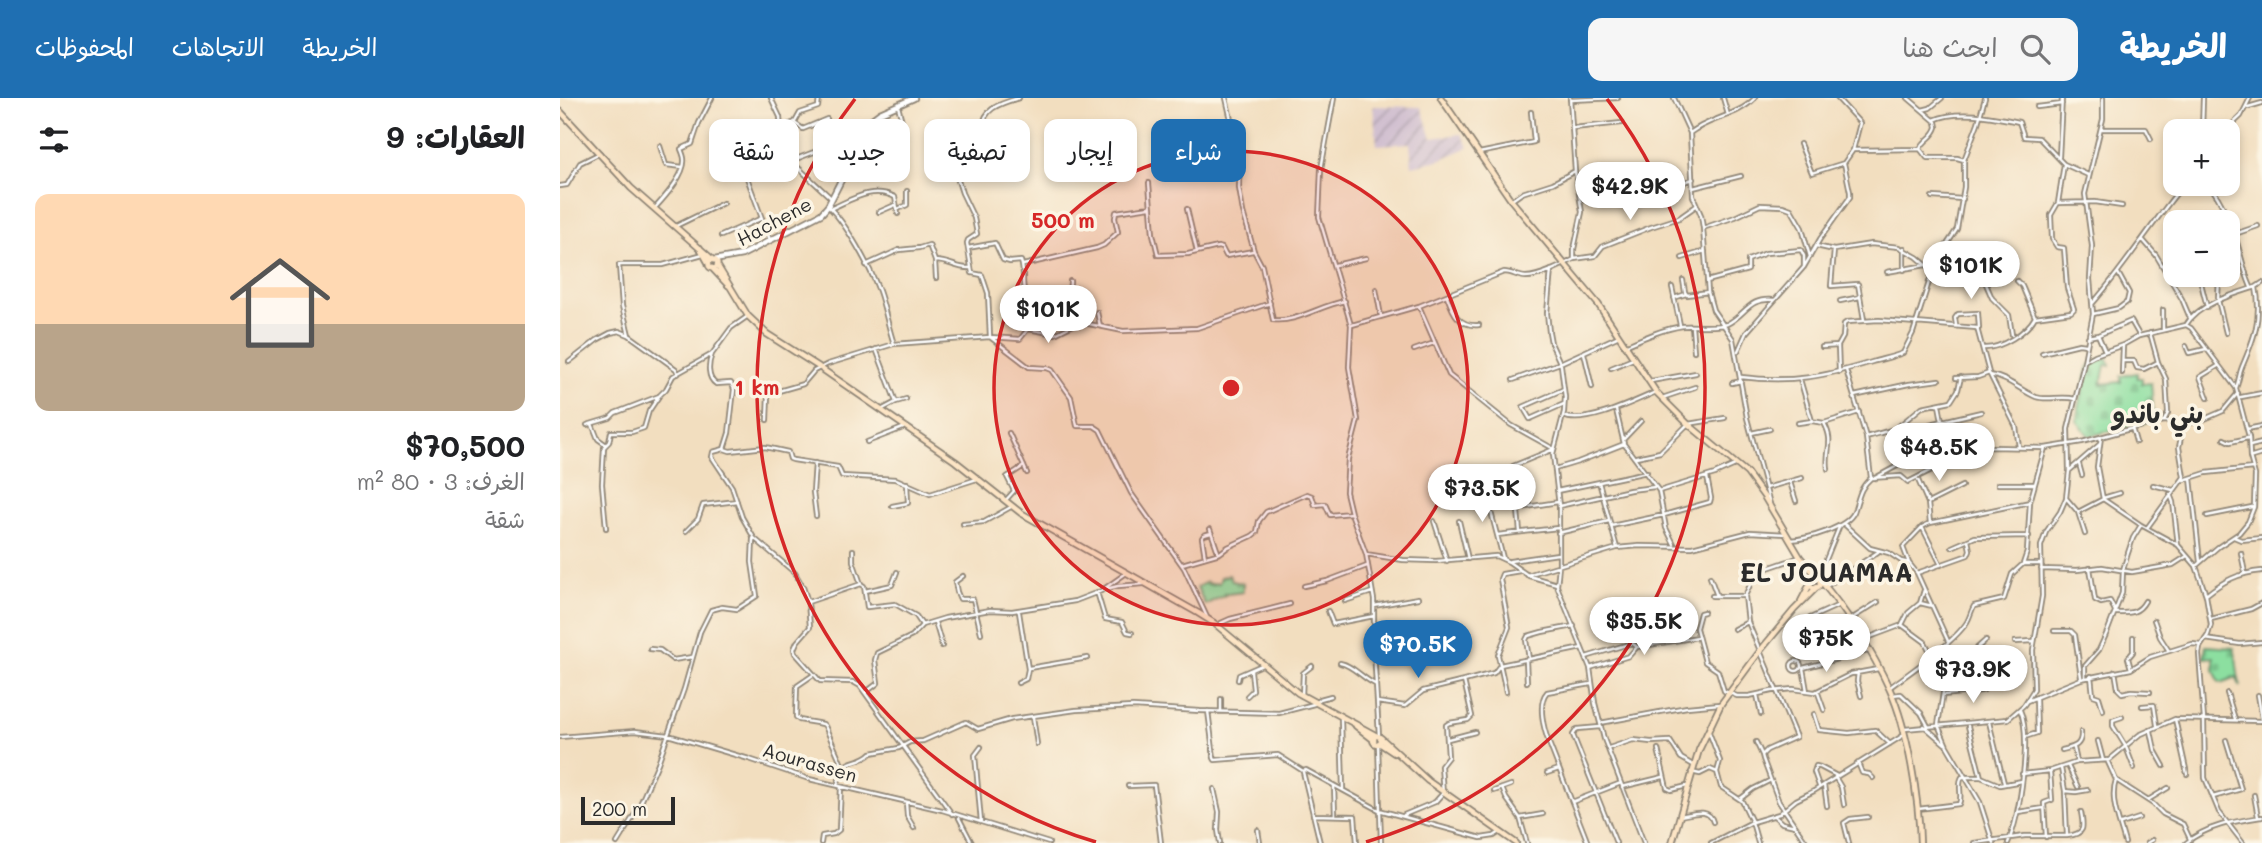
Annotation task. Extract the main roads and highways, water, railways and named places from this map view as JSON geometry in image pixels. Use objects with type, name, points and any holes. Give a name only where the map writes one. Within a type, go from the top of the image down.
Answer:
[{"type":"main road","points":[[1441,98],[1511,201],[1598,304],[1656,392],[1688,424],[1738,464],[1756,485],[1818,587]]},
{"type":"main road","points":[[560,111],[631,187],[699,247],[714,264],[748,316],[767,334],[979,478],[1032,520],[1209,620],[1302,696],[1378,739],[1443,793],[1516,843]]},
{"type":"main road","points":[[1815,580],[1825,587],[1839,605],[1892,695],[1903,732],[1918,809],[1920,843]]},
{"type":"main road","points":[[1815,580],[1814,588],[1818,587],[1832,596]]},
{"type":"main road","points":[[1672,843],[1693,765],[1707,729],[1727,694],[1815,580]]},
{"type":"main road","points":[[1794,610],[1818,587]]},
{"type":"district","name":"بني باندو","points":[[2158,413]]},
{"type":"district","name":"EL JOUAMAA","points":[[1826,572]]}]
